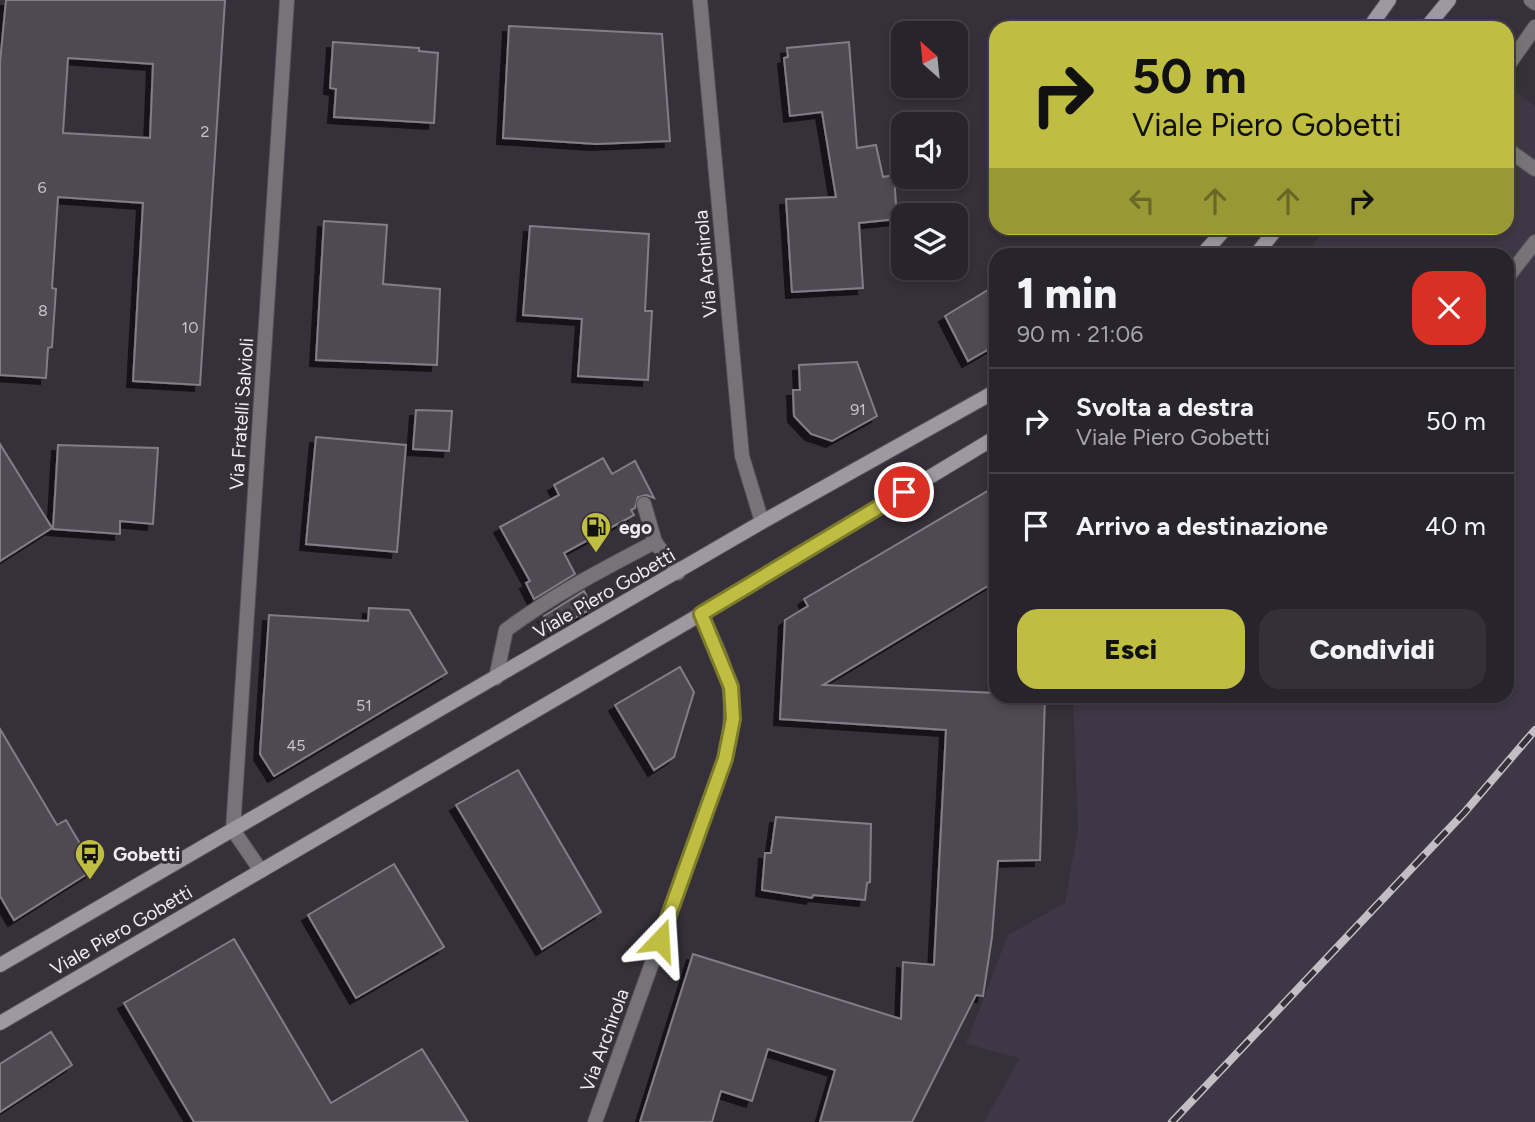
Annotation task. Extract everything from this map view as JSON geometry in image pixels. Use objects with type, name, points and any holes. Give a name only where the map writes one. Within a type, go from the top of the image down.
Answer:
[{"type":"main road","points":[[1374,21],[1389,0]]},
{"type":"main road","points":[[1432,21],[1449,0]]},
{"type":"main road","name":"Viale Piero Gobetti","points":[[0,965],[762,522],[989,395]]},
{"type":"main road","name":"Viale Piero Gobetti","points":[[0,1023],[701,614],[989,441]]},
{"type":"street","name":"Via Fratelli Salvioli","points":[[233,830],[287,0]]},
{"type":"street","name":"Via Archirola","points":[[699,0],[743,456],[762,522]]},
{"type":"street","points":[[1514,58],[1535,27]]},
{"type":"street","points":[[1514,154],[1535,169]]},
{"type":"street","points":[[1514,269],[1535,242]]},
{"type":"street","points":[[644,504],[655,541],[677,573]]},
{"type":"street","points":[[496,678],[506,630],[538,606],[655,541]]},
{"type":"street","name":"Via Archirola","points":[[595,1122],[725,759],[733,719],[731,687],[701,614]]},
{"type":"street","points":[[233,830],[261,871]]},
{"type":"shaded area","points":[[1514,90],[1535,106],[1535,1122],[984,1122],[1020,1058],[966,1044],[1008,935],[1065,903],[1078,829],[1073,703],[1514,703],[1514,248],[1310,248],[1321,235],[1514,235]]},
{"type":"building","points":[[6,0],[225,0],[200,385],[133,381],[143,203],[58,197],[52,288],[56,289],[52,347],[48,348],[46,378],[0,375],[0,63]],"holes":[[[68,58],[153,64],[150,138],[63,133]]]},
{"type":"building","points":[[509,26],[662,34],[670,141],[596,144],[503,138]]},
{"type":"building","points":[[333,42],[419,48],[419,51],[438,53],[434,123],[334,117],[336,89],[330,88]]},
{"type":"building","points":[[849,42],[857,148],[876,145],[883,177],[891,176],[891,189],[895,189],[896,203],[891,203],[891,220],[859,223],[863,288],[792,292],[786,199],[836,197],[822,112],[790,116],[784,58],[788,57],[787,48]]},
{"type":"building","points":[[324,221],[387,225],[383,284],[440,289],[437,365],[316,360]]},
{"type":"building","points":[[530,226],[649,234],[645,311],[652,311],[648,380],[578,376],[582,319],[523,315]]},
{"type":"building","points":[[989,289],[989,349],[968,361],[945,316]]},
{"type":"building","points":[[857,362],[877,416],[832,441],[811,434],[794,416],[793,390],[800,390],[799,365]]},
{"type":"building","points":[[416,410],[452,411],[449,451],[413,449]]},
{"type":"building","points":[[316,437],[406,445],[397,552],[306,544]]},
{"type":"building","points":[[0,444],[52,528],[0,561]]},
{"type":"building","points":[[58,445],[158,448],[153,524],[120,521],[120,534],[53,529]]},
{"type":"building","points":[[603,458],[612,474],[635,461],[654,498],[646,495],[638,497],[635,508],[631,510],[634,515],[564,553],[575,574],[534,599],[526,583],[530,581],[500,527],[559,495],[554,485]]},
{"type":"building","points":[[989,490],[989,585],[823,685],[989,693],[989,703],[1045,703],[1040,860],[998,861],[992,937],[983,996],[976,995],[912,1122],[820,1122],[835,1070],[768,1049],[752,1101],[721,1091],[712,1122],[640,1122],[693,954],[901,1019],[903,962],[934,965],[946,730],[780,719],[785,620],[808,606],[804,599]]},
{"type":"building","points":[[584,591],[593,608],[552,630],[544,616]]},
{"type":"building","points":[[369,608],[409,610],[447,673],[274,776],[260,754],[269,615],[368,621]]},
{"type":"building","points":[[680,667],[694,692],[674,757],[654,770],[615,705]]},
{"type":"building","points":[[0,729],[57,825],[66,820],[95,869],[14,920],[0,896]]},
{"type":"building","points":[[518,770],[601,912],[542,949],[456,805]]},
{"type":"building","points":[[776,817],[871,824],[870,882],[867,883],[865,900],[813,895],[812,898],[762,890],[765,853],[771,853]]},
{"type":"building","points":[[394,864],[444,947],[356,998],[308,915]]},
{"type":"building","points":[[234,939],[331,1103],[422,1049],[468,1122],[194,1122],[124,1003]]},
{"type":"building","points":[[51,1032],[72,1065],[0,1112],[0,1064]]},
{"type":"railway","points":[[1172,1122],[1464,813],[1535,730]]},
{"type":"place","name":"ego","points":[[596,554]]},
{"type":"place","name":"Gobetti","points":[[90,881]]},
{"type":"route","points":[[660,940],[725,759],[733,719],[731,687],[701,614],[904,492]]}]
